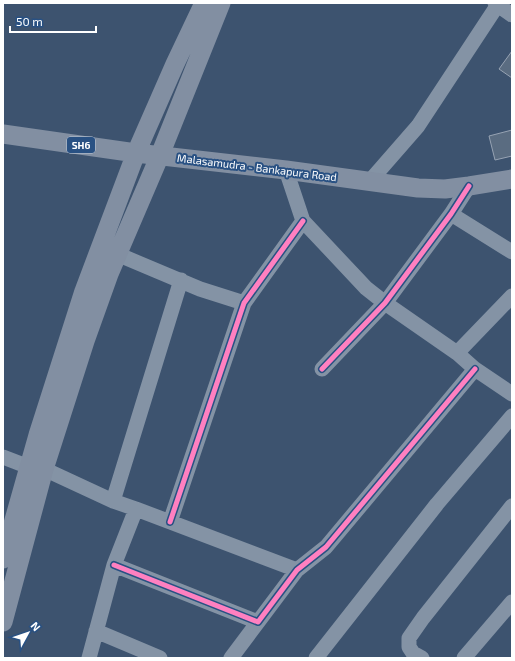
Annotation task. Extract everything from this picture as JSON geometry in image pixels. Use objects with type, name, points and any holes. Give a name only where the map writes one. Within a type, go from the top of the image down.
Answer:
[{"type":"main road","points":[[3,622],[36,468],[38,435],[84,291],[136,153],[175,64],[204,3]]},
{"type":"main road","points":[[3,559],[109,274],[160,155],[221,3]]},
{"type":"main road","name":"Malasamudra - Bankapura Road","points":[[3,134],[136,153],[286,170],[418,188],[445,189],[512,179]]},
{"type":"street","points":[[370,181],[418,126],[497,4],[512,15]]},
{"type":"street","points":[[286,170],[303,221],[366,288],[457,353],[475,369],[512,394]]},
{"type":"street","points":[[322,369],[385,303],[470,186]]},
{"type":"street","points":[[451,214],[512,252]]},
{"type":"street","points":[[170,522],[244,303],[303,221]]},
{"type":"street","points":[[117,254],[200,289],[244,303]]},
{"type":"street","points":[[114,501],[181,280]]},
{"type":"street","points":[[457,353],[512,296]]},
{"type":"street","points":[[231,658],[297,570],[326,547],[475,369]]},
{"type":"street","points":[[316,658],[437,504],[512,416]]},
{"type":"street","points":[[3,457],[36,468],[114,501],[297,570]]},
{"type":"street","points":[[422,658],[413,653],[409,647],[409,638],[423,618],[512,506]]},
{"type":"street","points":[[89,658],[114,566],[136,509]]},
{"type":"street","points":[[114,566],[258,622]]},
{"type":"street","points":[[464,658],[512,602]]},
{"type":"street","points":[[96,631],[160,658]]},
{"type":"building","points":[[512,51],[512,78],[499,69]]},
{"type":"building","points":[[512,130],[512,156],[495,160],[489,136]]},
{"type":"cycle path","points":[[322,369],[385,303],[451,214],[469,186]]},
{"type":"cycle path","points":[[170,522],[244,303],[303,221]]},
{"type":"cycle path","points":[[114,565],[258,622],[297,570],[326,547],[475,369]]}]
